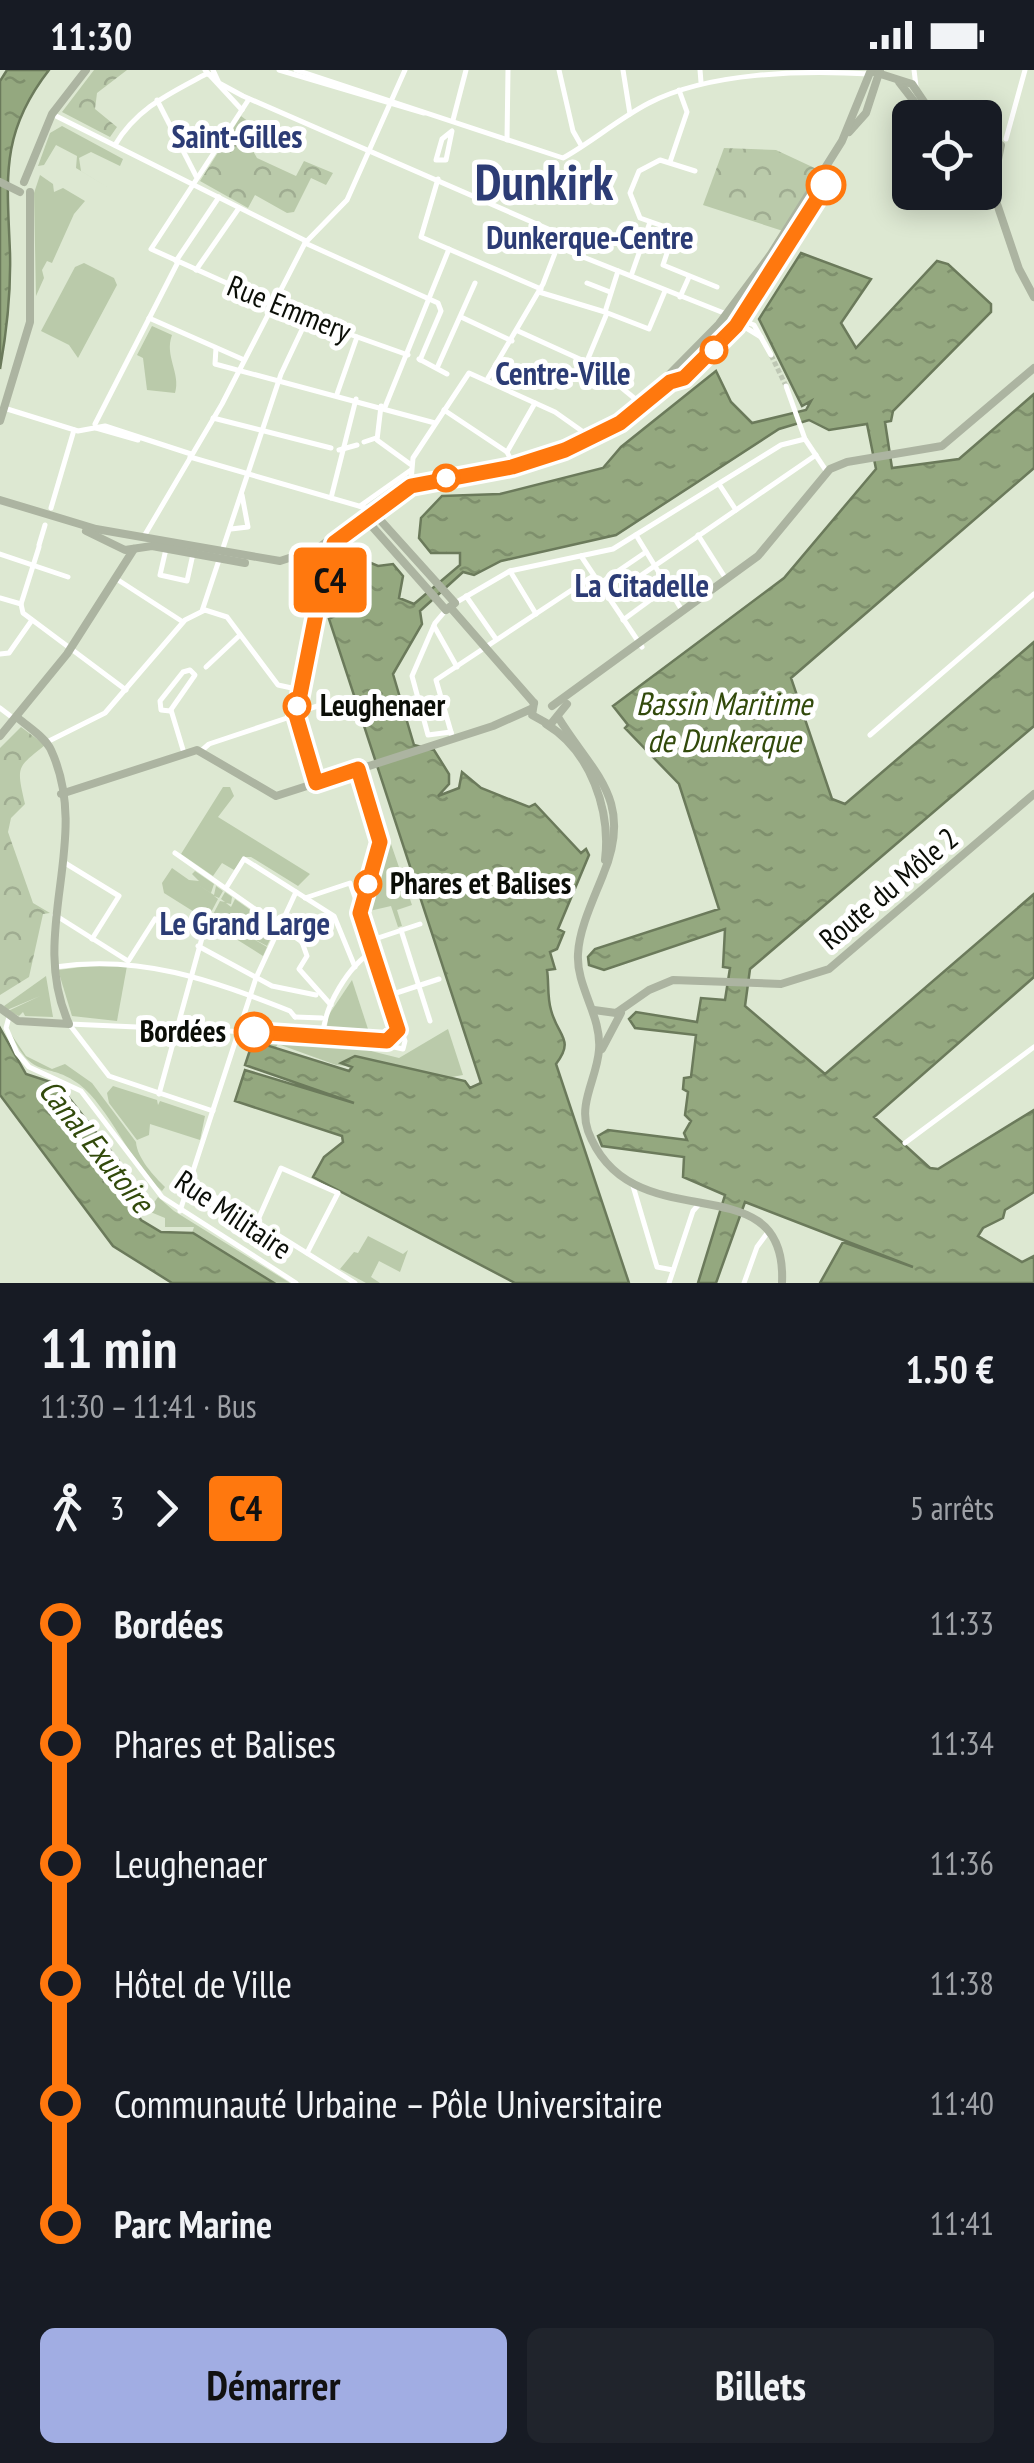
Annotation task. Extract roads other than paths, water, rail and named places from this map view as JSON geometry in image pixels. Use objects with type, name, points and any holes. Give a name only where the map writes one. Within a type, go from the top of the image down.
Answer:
[{"type":"street","points":[[0,421],[30,322],[29,218],[21,187],[52,114],[86,70]]},
{"type":"street","points":[[279,70],[393,101]]},
{"type":"street","points":[[296,70],[561,158],[630,114],[679,90],[701,82],[771,70],[874,72],[912,89],[921,100]]},
{"type":"street","points":[[0,736],[72,647],[133,549],[149,541],[190,456],[306,242],[344,204],[405,70]]},
{"type":"street","points":[[453,124],[442,139],[436,160],[445,160],[466,70]]},
{"type":"street","points":[[508,70],[508,140]]},
{"type":"street","points":[[560,70],[572,129],[580,145]]},
{"type":"street","points":[[623,70],[630,114]]},
{"type":"street","points":[[700,70],[701,82]]},
{"type":"street","points":[[914,70],[912,89],[918,100]]},
{"type":"street","points":[[1025,70],[992,186],[1019,269],[1034,297]]},
{"type":"street","points":[[115,145],[132,118],[209,72]]},
{"type":"street","points":[[209,72],[223,87],[562,235],[540,291],[488,378]]},
{"type":"street","points":[[209,72],[242,110]]},
{"type":"street","points":[[376,438],[408,477],[422,479],[512,465],[590,437],[646,404],[734,320],[846,135],[874,72]]},
{"type":"street","points":[[670,162],[688,112],[679,90]]},
{"type":"street","points":[[177,261],[154,251],[150,244],[250,99]]},
{"type":"street","points":[[157,100],[196,176]]},
{"type":"street","points":[[52,114],[306,242],[428,298],[440,306],[419,359],[461,384]]},
{"type":"street","points":[[678,232],[640,217],[630,193],[638,171],[660,160],[695,171]]},
{"type":"street","points":[[0,180],[21,187]]},
{"type":"street","points":[[438,180],[421,230],[423,238],[540,291],[648,329],[666,290]]},
{"type":"street","points":[[94,427],[177,261],[219,197]]},
{"type":"street","points":[[196,270],[239,208]]},
{"type":"street","points":[[631,276],[650,222]]},
{"type":"street","points":[[558,247],[757,327],[771,355]]},
{"type":"street","points":[[669,247],[663,265],[717,287]]},
{"type":"street","points":[[376,438],[383,407],[450,249]]},
{"type":"street","name":"Rue Emmery","points":[[177,261],[308,320],[406,354]]},
{"type":"street","points":[[587,361],[618,271]]},
{"type":"street","points":[[680,297],[689,276]]},
{"type":"street","points":[[437,368],[476,283]]},
{"type":"street","points":[[587,283],[610,292]]},
{"type":"street","points":[[461,317],[512,342]]},
{"type":"street","points":[[149,318],[243,360]]},
{"type":"street","points":[[46,743],[99,717],[183,622],[202,611],[280,379],[308,320]]},
{"type":"street","points":[[590,437],[641,404],[734,320]]},
{"type":"street","points":[[518,331],[587,361],[641,404]]},
{"type":"street","points":[[337,394],[357,337]]},
{"type":"street","points":[[216,348],[214,363],[435,423]]},
{"type":"street","points":[[546,724],[556,712],[764,550],[827,472],[862,460],[946,444],[1034,368]]},
{"type":"street","points":[[0,502],[149,541],[281,566],[329,543],[408,477],[435,423],[470,373],[488,378],[535,403],[590,437]]},
{"type":"street","points":[[786,386],[806,439],[827,472]]},
{"type":"street","points":[[330,499],[356,400]]},
{"type":"street","points":[[507,452],[535,403]]},
{"type":"street","points":[[4,408],[74,430],[94,427],[148,442],[366,512],[445,591],[451,607],[533,710],[585,766],[608,811]]},
{"type":"street","points":[[444,410],[507,452],[512,465]]},
{"type":"street","points":[[213,418],[331,448]]},
{"type":"street","points":[[51,508],[74,430]]},
{"type":"street","points":[[341,451],[376,438]]},
{"type":"street","points":[[598,1058],[594,1010],[578,953],[600,884],[606,845],[608,811],[597,768],[556,712],[542,700],[533,710],[493,726],[429,736],[412,683],[434,625],[466,596],[510,572],[610,550],[781,445],[806,439]]},
{"type":"street","points":[[608,598],[816,455]]},
{"type":"street","points":[[366,512],[408,477],[512,465]]},
{"type":"street","points":[[718,484],[736,510]]},
{"type":"street","points":[[231,529],[248,527],[246,500],[241,494]]},
{"type":"street","points":[[0,502],[133,549]]},
{"type":"street","points":[[366,512],[436,599],[451,607]]},
{"type":"street","points":[[45,525],[20,611],[126,690]]},
{"type":"street","points":[[636,535],[684,612]]},
{"type":"street","points":[[698,536],[727,579]]},
{"type":"street","points":[[149,541],[166,549],[195,551]]},
{"type":"street","points":[[316,783],[296,714],[317,609],[341,557],[329,543]]},
{"type":"street","points":[[166,549],[160,575],[187,581],[195,551]]},
{"type":"street","points":[[598,584],[646,552]]},
{"type":"street","points":[[0,554],[68,578]]},
{"type":"street","points":[[581,556],[643,643]]},
{"type":"street","points":[[510,572],[536,614]]},
{"type":"street","points":[[452,735],[436,680],[593,576]]},
{"type":"street","points":[[115,578],[183,622]]},
{"type":"street","points":[[623,620],[668,586]]},
{"type":"street","points":[[870,735],[1034,594]]},
{"type":"street","points":[[466,596],[497,640]]},
{"type":"street","points":[[0,598],[21,604]]},
{"type":"street","points":[[202,611],[225,616],[278,684],[301,690]]},
{"type":"street","points":[[0,654],[8,654],[32,620]]},
{"type":"street","points":[[434,625],[456,666]]},
{"type":"street","points":[[206,667],[240,635]]},
{"type":"street","points":[[192,671],[194,681],[171,710],[161,710],[159,702],[183,672],[192,671]]},
{"type":"street","points":[[201,752],[209,744],[339,699]]},
{"type":"street","points":[[0,708],[46,743],[61,794],[64,862],[52,967],[69,1024],[107,1075],[213,1112]]},
{"type":"street","points":[[171,710],[184,753]]},
{"type":"street","points":[[61,794],[184,753],[201,752],[272,796],[432,745],[452,735]]},
{"type":"street","points":[[358,769],[380,836],[360,913]]},
{"type":"street","name":"Route du Môle 2","points":[[623,1010],[638,996],[668,981],[795,982],[829,970],[1034,794]]},
{"type":"street","points":[[175,853],[305,946],[306,962],[299,970],[331,1005]]},
{"type":"street","points":[[226,888],[244,859],[334,916],[355,967]]},
{"type":"street","points":[[64,862],[118,896],[92,938]]},
{"type":"street","points":[[9,1017],[69,1024],[323,1035],[379,1041],[404,1049],[405,1040],[350,883],[306,898]]},
{"type":"street","points":[[180,1211],[256,978],[296,892]]},
{"type":"street","points":[[55,915],[128,962]]},
{"type":"street","points":[[128,962],[155,919],[174,931]]},
{"type":"street","points":[[369,941],[420,924]]},
{"type":"street","points":[[159,1094],[188,974],[205,927]]},
{"type":"street","points":[[401,930],[430,1021]]},
{"type":"street","points":[[198,946],[280,990],[319,996]]},
{"type":"street","points":[[323,1035],[323,1018],[355,967],[372,951]]},
{"type":"street","points":[[52,967],[128,962],[188,974],[295,1017],[323,1018]]},
{"type":"street","points":[[388,996],[439,979]]},
{"type":"street","name":"Rue Militaire","points":[[0,1008],[9,1017],[6,1028],[23,1061],[38,1073],[80,1089],[148,1182],[180,1211],[296,1283]]},
{"type":"street","points":[[594,1010],[612,1014],[623,1010]]},
{"type":"street","points":[[623,1010],[598,1058],[584,1107],[585,1122],[606,1162],[634,1186],[683,1201],[720,1205],[758,1218],[780,1258],[782,1283]]},
{"type":"street","points":[[295,1017],[295,1034]]},
{"type":"street","points":[[379,1041],[393,1039],[398,1028]]},
{"type":"street","points":[[906,1143],[1034,1046]]},
{"type":"street","points":[[257,1222],[281,1168],[338,1193],[307,1253]]},
{"type":"street","points":[[634,1186],[657,1267],[673,1270]]},
{"type":"street","points":[[188,1188],[217,1198],[355,1283]]},
{"type":"street","points":[[683,1201],[692,1214]]},
{"type":"street","points":[[669,1283],[692,1214],[703,1201]]},
{"type":"street","points":[[744,1283],[757,1247],[769,1232]]},
{"type":"water","points":[[7,70],[49,70],[22,114],[10,157],[10,282],[0,369],[0,81]]},
{"type":"water","name":"Bassin Maritime de Dunkerque","points":[[801,253],[871,279],[841,323],[856,348],[937,261],[948,264],[991,304],[991,312],[893,411],[891,421],[885,422],[892,468],[959,459],[1034,394],[1034,468],[791,678],[832,799],[845,804],[1034,642],[1034,726],[750,969],[745,1006],[825,1074],[1034,894],[1034,977],[874,1117],[930,1168],[938,1169],[1034,1110],[1034,1192],[1005,1210],[1003,1218],[983,1228],[978,1236],[1022,1262],[1034,1256],[1034,1283],[820,1283],[843,1242],[913,1267],[745,1202],[716,1283],[698,1283],[725,1195],[683,1177],[684,1157],[602,1146],[598,1136],[608,1130],[687,1140],[684,1133],[691,1121],[685,1115],[688,1092],[683,1089],[684,1078],[691,1077],[696,1035],[635,1028],[629,1019],[636,1012],[697,1022],[701,998],[725,1000],[730,968],[723,967],[725,929],[604,970],[589,965],[588,957],[595,949],[719,909],[679,784],[625,728],[628,725],[613,706],[784,578],[876,469],[867,424],[829,430],[809,420],[779,429],[616,535],[501,561],[474,575],[463,572],[420,611],[422,624],[393,674],[414,745],[434,750],[449,774],[449,784],[438,796],[459,788],[462,772],[481,788],[529,807],[535,804],[581,853],[586,849],[589,855],[558,929],[564,932],[557,949],[550,952],[555,969],[547,970],[549,1000],[565,1043],[556,1064],[629,1283],[515,1283],[313,1177],[324,1157],[343,1142],[342,1136],[235,1101],[245,1070],[354,1103],[245,1065],[253,1041],[349,1071],[352,1067],[341,1063],[355,1056],[465,1081],[470,1088],[481,1083],[329,619],[335,616],[329,607],[357,557],[378,566],[393,564],[403,576],[399,598],[414,604],[460,565],[460,553],[431,553],[419,538],[421,518],[442,496],[500,494],[603,468],[621,447],[716,371],[731,402],[752,423],[806,410],[811,401],[802,406],[759,319]]},
{"type":"water","name":"Canal Exutoire","points":[[0,1028],[26,1074],[66,1087],[62,1089],[125,1169],[126,1192],[141,1220],[161,1232],[193,1233],[274,1283],[172,1283],[113,1246],[0,1095]]},
{"type":"tunnel","points":[[771,355],[786,386]]},
{"type":"place","name":"Leughenaer","points":[[297,706]]},
{"type":"place","name":"Phares et Balises","points":[[368,884]]},
{"type":"place","name":"Bordées","points":[[254,1032]]},
{"type":"district","name":"Saint-Gilles","points":[[237,137]]},
{"type":"district","name":"Dunkirk","points":[[544,182]]},
{"type":"district","name":"Dunkerque-Centre","points":[[590,238]]},
{"type":"district","name":"Centre-Ville","points":[[563,374]]},
{"type":"district","name":"La Citadelle","points":[[642,586]]},
{"type":"district","name":"Le Grand Large","points":[[245,924]]}]
